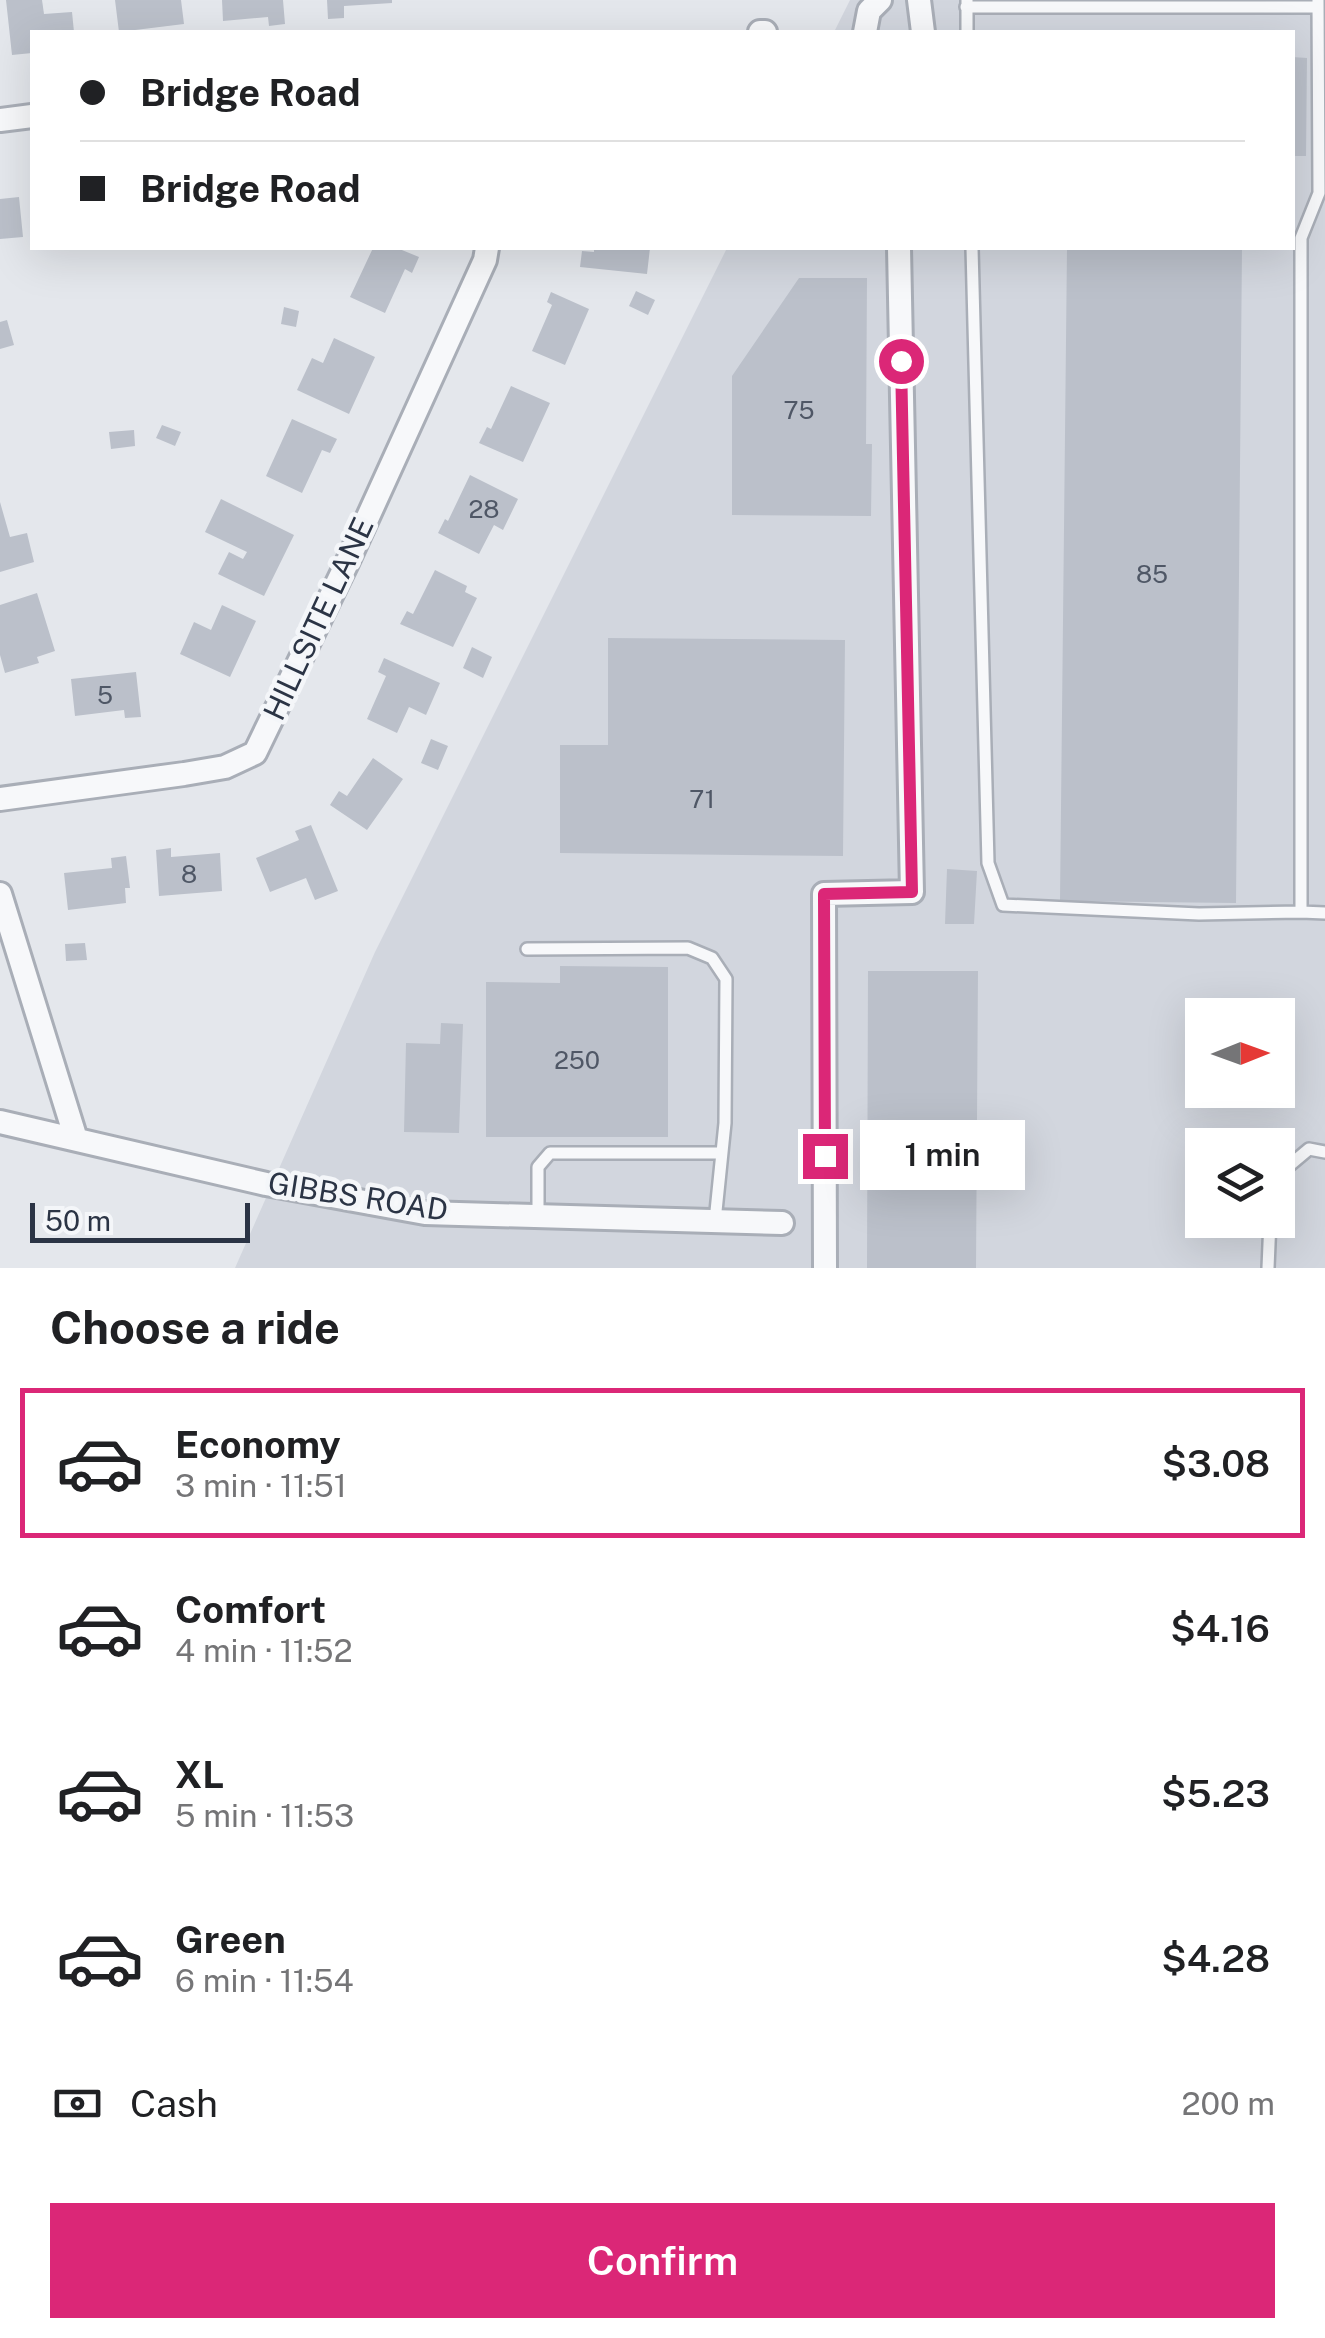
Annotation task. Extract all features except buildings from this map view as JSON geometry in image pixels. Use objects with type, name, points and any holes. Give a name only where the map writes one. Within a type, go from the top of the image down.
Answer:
[{"type":"street","points":[[865,30],[870,11],[880,0]]},
{"type":"street","points":[[919,0],[922,30]]},
{"type":"street","points":[[0,120],[30,116]]},
{"type":"street","name":"HILLSITE LANE","points":[[0,798],[184,774],[225,766],[254,753],[348,563],[488,250]]},
{"type":"street","points":[[825,1268],[824,894],[912,892],[899,250]]},
{"type":"street","points":[[0,894],[76,1139]]},
{"type":"street","name":"GIBBS ROAD","points":[[0,1122],[266,1184],[425,1213],[782,1222]]},
{"type":"lane","points":[[967,30],[967,3],[1318,4],[1322,193],[1301,238],[1301,912]]},
{"type":"lane","points":[[972,250],[988,862],[1003,905],[1199,914],[1325,912]]},
{"type":"lane","points":[[527,949],[688,948],[712,958],[726,980],[725,1123],[715,1221]]},
{"type":"lane","points":[[1295,1161],[1309,1149],[1325,1152]]},
{"type":"lane","points":[[538,1216],[538,1166],[550,1153],[721,1154]]},
{"type":"lane","points":[[1268,1268],[1269,1238]]},
{"type":"shaded area","points":[[850,0],[1325,0],[1325,1268],[235,1268],[375,952],[726,250],[1295,250],[1295,30],[835,30]]},
{"type":"route","points":[[825,1156],[824,894],[912,892],[901,361]]}]
